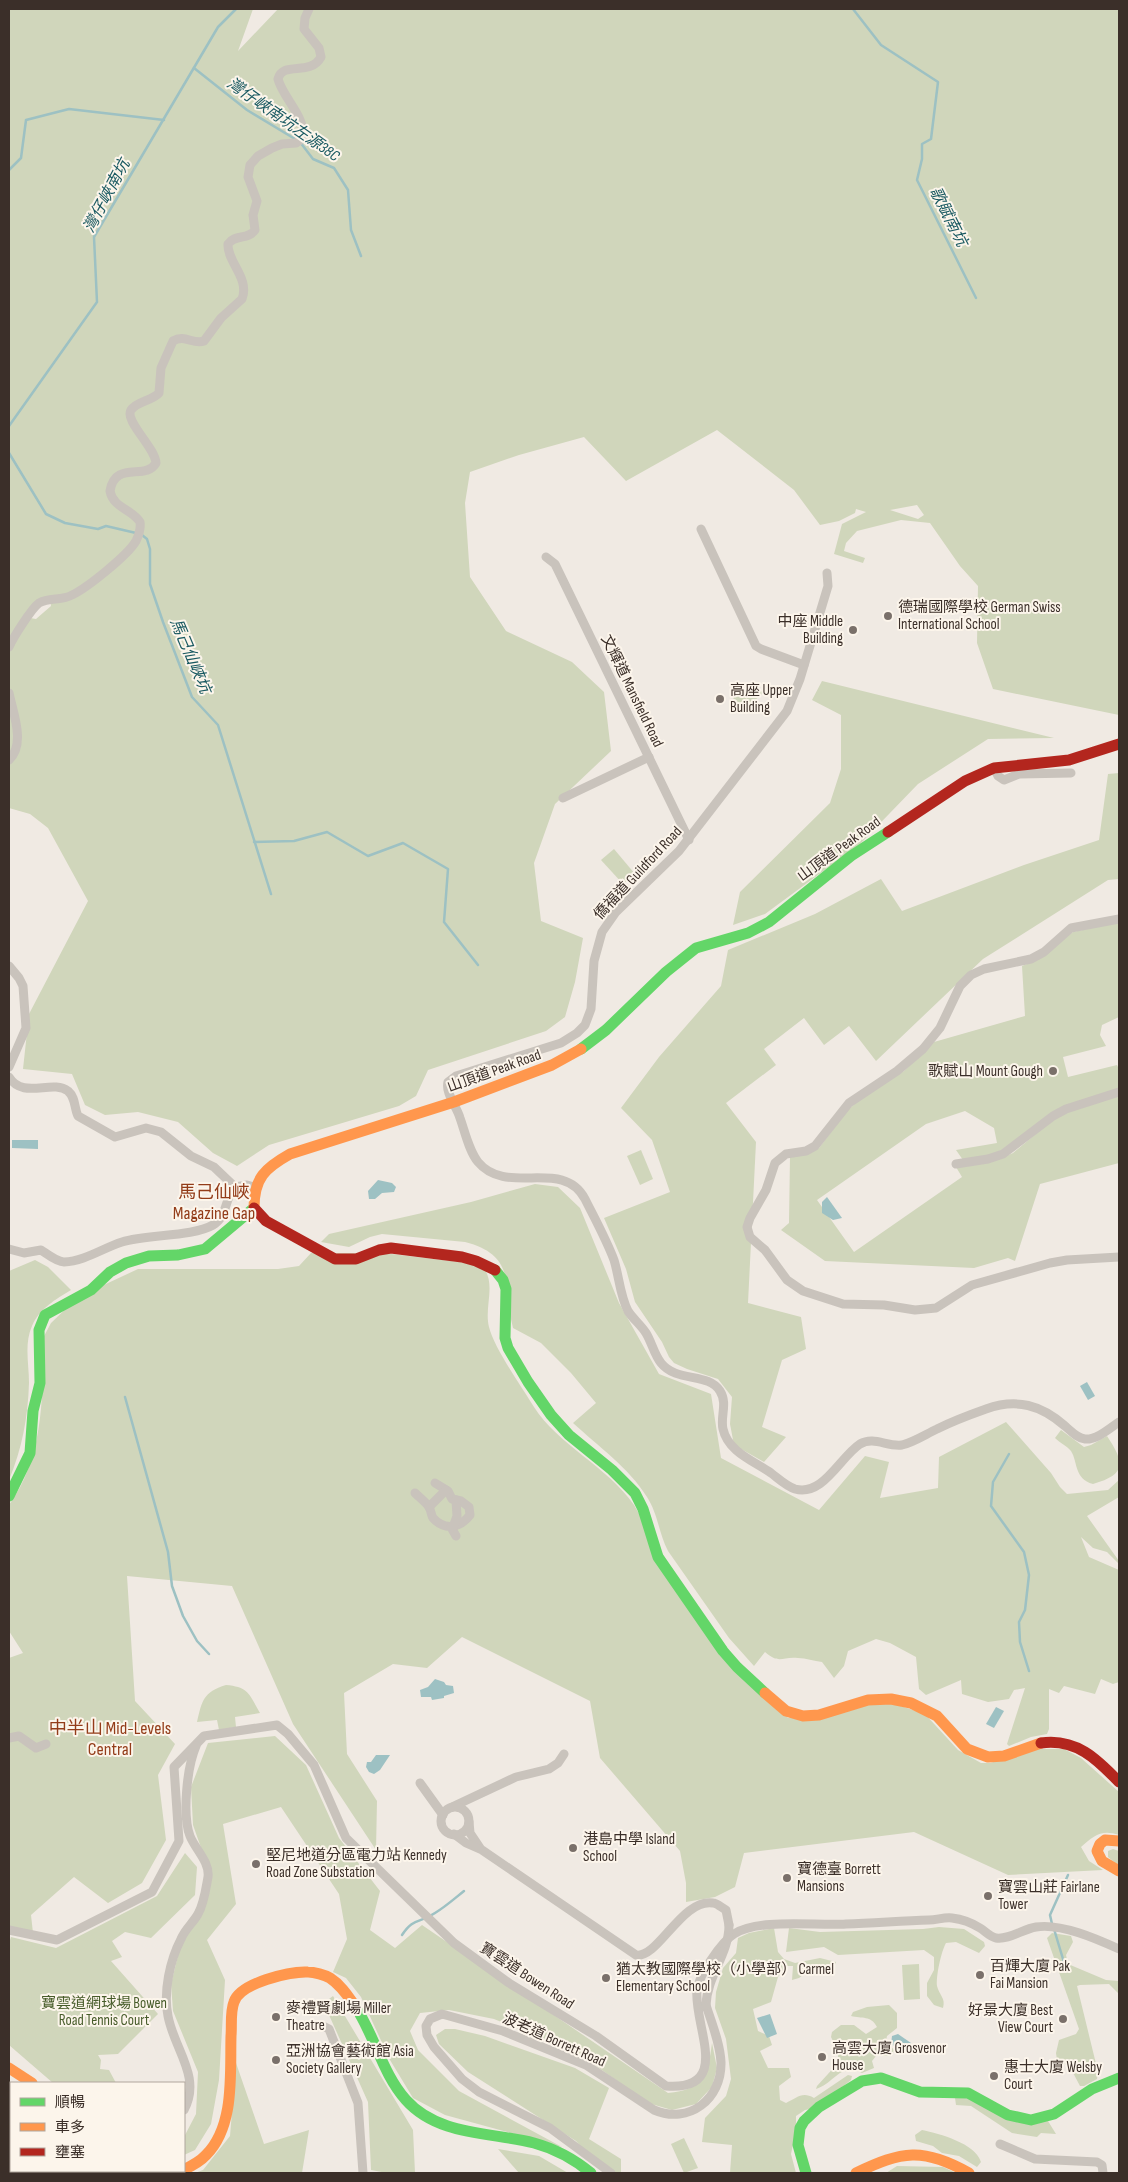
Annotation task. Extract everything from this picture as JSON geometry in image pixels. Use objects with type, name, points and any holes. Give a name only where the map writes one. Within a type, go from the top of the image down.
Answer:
[{"type":"main road","name":"山頂道 Peak Road","points":[[254,1187],[262,1173],[272,1164],[290,1154],[454,1102],[552,1065],[578,1051],[606,1030],[666,972],[696,948],[748,933],[769,922],[851,856],[965,781],[994,768],[1011,764],[1051,763],[1074,759],[1119,744]]},
{"type":"main road","points":[[254,1187],[254,1208],[266,1221],[308,1243],[326,1255],[340,1260],[356,1260],[379,1250],[397,1249],[472,1258],[487,1264],[498,1273],[504,1280],[508,1295],[503,1322],[506,1343],[541,1401],[569,1434],[621,1478],[634,1492],[646,1511],[653,1544],[658,1556],[716,1643],[737,1668],[786,1711],[796,1716],[810,1717],[868,1700],[904,1701],[933,1712],[961,1744],[974,1754],[990,1758],[1002,1757],[1039,1743],[1069,1744],[1091,1754],[1119,1782]]},
{"type":"main road","points":[[9,1496],[30,1453],[33,1411],[40,1378],[39,1330],[45,1315],[91,1290],[110,1272],[126,1263],[149,1256],[178,1255],[205,1249],[254,1208]]},
{"type":"main road","points":[[232,1227],[248,1222],[277,1228]]},
{"type":"main road","points":[[1119,1841],[1112,1838],[1104,1839],[1099,1844],[1097,1851],[1102,1861],[1119,1871]]},
{"type":"main road","points":[[185,2170],[205,2156],[216,2143],[225,2125],[229,2102],[232,2007],[238,1992],[247,1986],[311,1972],[330,1980],[353,2002],[363,2019],[391,2080],[403,2098],[417,2111],[454,2128],[548,2147],[591,2173]]},
{"type":"main road","points":[[9,2068],[19,2079]]},
{"type":"main road","points":[[806,2173],[796,2142],[804,2120],[814,2111],[868,2078],[881,2077],[914,2092],[940,2094],[965,2092],[1010,2116],[1033,2121],[1056,2113],[1088,2091],[1119,2078]]},
{"type":"main road","points":[[856,2173],[891,2157],[915,2154],[944,2160],[969,2173]]},
{"type":"street","points":[[9,647],[36,606],[44,601],[69,597],[79,592],[136,542],[140,532],[140,522],[135,515],[114,501],[110,491],[112,482],[119,475],[149,469],[156,463],[152,449],[135,426],[130,417],[130,412],[136,406],[159,393],[161,368],[172,343],[182,338],[197,342],[204,341],[219,321],[243,297],[243,285],[229,252],[228,244],[234,238],[250,235],[255,230],[253,214],[257,201],[248,174],[252,162],[272,148],[296,143],[302,138],[303,132],[297,116],[278,79],[283,70],[308,68],[316,64],[321,57],[320,48],[304,29],[305,18],[309,9]]},
{"type":"street","points":[[701,529],[756,646],[804,665]]},
{"type":"street","name":"文輝道 Mansfield Road","points":[[546,557],[554,564],[689,840]]},
{"type":"street","name":"僑福道 Guildford Road","points":[[454,1102],[447,1086],[451,1079],[561,1043],[581,1029],[591,1009],[595,953],[606,925],[622,906],[670,862],[689,840],[787,711],[797,690],[828,586],[827,572]]},
{"type":"street","points":[[9,693],[18,740],[14,754],[9,760]]},
{"type":"street","points":[[562,798],[649,757]]},
{"type":"street","points":[[994,768],[998,776],[1004,780],[1019,774],[1070,773]]},
{"type":"street","points":[[1119,919],[1071,928],[1044,952],[1031,960],[984,969],[971,975],[960,986],[940,1028],[923,1049],[897,1071],[849,1103],[816,1146],[806,1151],[786,1154],[775,1163],[765,1194],[748,1221],[747,1231],[750,1237],[770,1256],[786,1280],[812,1295],[843,1304],[884,1305],[924,1311],[940,1306],[968,1287],[1060,1260],[1119,1257]]},
{"type":"street","points":[[9,966],[19,978],[22,986],[26,1028],[9,1067]]},
{"type":"street","points":[[9,1077],[12,1082],[25,1088],[55,1087],[68,1092],[75,1101],[76,1112],[82,1120],[109,1135],[122,1136],[146,1128],[160,1132],[191,1156],[214,1167],[235,1187]]},
{"type":"street","points":[[956,1164],[988,1159],[1003,1154],[1053,1116],[1066,1109],[1119,1092]]},
{"type":"street","points":[[454,1102],[473,1154],[488,1172],[508,1178],[562,1179],[571,1182],[579,1190],[611,1253],[627,1309],[645,1331],[659,1360],[673,1372],[707,1381],[716,1387],[724,1401],[724,1432],[732,1446],[742,1455],[791,1487],[803,1490],[819,1484],[854,1448],[864,1442],[906,1444],[952,1422],[1002,1404],[1015,1403],[1037,1407],[1050,1414],[1076,1435],[1085,1439],[1095,1437],[1119,1422]]},
{"type":"street","points":[[9,1249],[24,1253],[41,1250],[62,1262],[77,1261],[123,1242],[203,1229],[219,1221],[224,1215],[229,1193],[235,1187],[246,1185],[254,1187]]},
{"type":"street","points":[[434,1483],[446,1490],[450,1498],[461,1501],[471,1511],[466,1520],[453,1530]]},
{"type":"street","points":[[429,1507],[446,1490]]},
{"type":"street","points":[[415,1493],[429,1507],[432,1517],[453,1530]]},
{"type":"street","points":[[453,1530],[457,1516],[456,1500]]},
{"type":"street","name":"寶雲道 Bowen Road","points":[[9,1930],[57,1940],[152,1892],[179,1841],[174,1767],[198,1741],[209,1734],[277,1725],[288,1734],[314,1764],[346,1838],[454,1943],[509,1983],[596,2036],[666,2086],[680,2087],[692,2082],[701,2075],[707,2053],[700,2024],[702,2007],[697,1991],[702,1976],[725,1941],[738,1931],[750,1927],[782,1924],[832,1925],[950,1918],[968,1922],[994,1938],[1037,1926],[1051,1927],[1092,1937],[1119,1949]]},
{"type":"street","points":[[9,1738],[19,1736],[36,1748],[46,1744]]},
{"type":"street","points":[[185,2107],[190,2093],[190,2078],[168,2017],[166,1996],[169,1976],[178,1944],[186,1929],[199,1912],[208,1875],[207,1867],[190,1838],[187,1823],[188,1786],[194,1752],[198,1741]]},
{"type":"street","points":[[420,1783],[443,1815],[452,1807],[516,1777],[549,1769],[558,1763],[564,1754]]},
{"type":"street","points":[[454,1834],[465,1830],[473,1800],[484,1792]]},
{"type":"street","points":[[452,1807],[461,1808],[468,1818]]},
{"type":"street","name":"波老道 Borrett Road","points":[[443,1815],[443,1828],[466,1843],[482,1850],[636,1955],[640,1956],[650,1950],[678,1921],[704,1903],[714,1902],[726,1910],[729,1925],[726,1947],[713,1973],[702,2007],[720,2052],[719,2080],[716,2089],[704,2104],[696,2110],[676,2115],[654,2110],[592,2069],[503,2031],[442,2014],[433,2016],[427,2022],[425,2030],[429,2040],[455,2073],[468,2085],[550,2128],[611,2173]]},
{"type":"street","name":"波老道 Borrett Road","points":[[468,1818],[473,1838],[482,1850]]},
{"type":"street","points":[[323,2026],[329,2029],[358,2103],[363,2173]]},
{"type":"street","points":[[1000,2144],[1035,2160],[1097,2162],[1102,2165],[1103,2173]]},
{"type":"green space","points":[[9,9],[253,9],[238,51],[278,9],[1119,9],[1119,715],[993,689],[977,643],[978,586],[960,566],[930,523],[901,520],[857,531],[846,543],[844,551],[865,558],[863,563],[834,554],[842,524],[866,512],[856,509],[855,513],[839,521],[820,525],[794,490],[717,430],[626,481],[584,437],[519,455],[470,472],[465,503],[470,577],[506,631],[572,662],[604,692],[611,751],[555,804],[534,863],[541,921],[583,938],[575,982],[565,1017],[546,1031],[428,1070],[416,1096],[399,1106],[269,1145],[237,1166],[213,1153],[178,1122],[138,1112],[105,1115],[85,1105],[72,1074],[23,1069],[29,1014],[88,901],[48,828],[30,814],[9,808]],"holes":[[[917,505],[924,515],[918,519],[890,510]],[[50,598],[51,606],[36,619],[30,618],[28,614],[33,604]]]},
{"type":"green space","points":[[752,681],[763,693],[744,710],[733,698]]},
{"type":"green space","points":[[822,681],[1054,738],[988,739],[918,784],[860,844],[765,914],[733,925],[740,892],[830,803],[841,769],[841,715],[812,700]]},
{"type":"green space","points":[[1119,773],[1119,879],[1108,880],[983,959],[876,1061],[849,1026],[824,1045],[804,1018],[764,1049],[776,1065],[726,1103],[756,1142],[748,1303],[801,1317],[806,1349],[782,1360],[762,1427],[786,1437],[764,1462],[734,1445],[730,1424],[732,1397],[718,1379],[674,1363],[635,1302],[626,1269],[604,1218],[670,1192],[652,1140],[621,1108],[659,1057],[721,986],[728,950],[815,914],[881,879],[902,911],[1024,865],[1099,840],[1108,774]]},
{"type":"green space","points":[[614,849],[635,874],[623,884],[601,860]]},
{"type":"green space","points":[[1119,922],[1119,1017],[1102,1025],[1100,1035],[1106,1046],[1063,1057],[1068,1077],[1117,1065],[1119,1069],[1119,1089],[1065,1106],[1009,1147],[988,1156],[963,1160],[956,1150],[997,1143],[994,1128],[965,1111],[926,1124],[817,1200],[854,1252],[962,1177],[956,1167],[1004,1157],[1013,1153],[1055,1118],[1067,1112],[1119,1096],[1119,1163],[1040,1184],[1015,1261],[1008,1258],[974,1268],[825,1261],[781,1230],[789,1223],[790,1157],[819,1148],[847,1111],[860,1099],[904,1071],[934,1042],[1025,1016],[1022,966],[1032,962],[1073,932]]},
{"type":"green space","points":[[641,1150],[653,1179],[640,1185],[627,1156]]},
{"type":"green space","points":[[535,1184],[558,1187],[580,1208],[619,1303],[659,1374],[711,1394],[721,1458],[819,1510],[865,1456],[889,1462],[880,1498],[938,1488],[939,1457],[1006,1422],[1067,1494],[1108,1490],[1119,1480],[1119,1497],[1087,1516],[1119,1561],[1119,1564],[1107,1552],[1093,1548],[1081,1537],[1089,1557],[1119,1570],[1119,1682],[1113,1684],[1101,1679],[1095,1694],[1064,1686],[1059,1693],[1049,1689],[1049,1729],[1047,1734],[1031,1737],[1009,1746],[1007,1744],[1025,1688],[1014,1690],[1009,1699],[988,1702],[962,1694],[961,1680],[926,1695],[919,1689],[916,1657],[890,1643],[876,1639],[848,1651],[844,1666],[834,1678],[822,1662],[801,1658],[778,1659],[765,1652],[754,1666],[729,1638],[668,1551],[654,1510],[640,1486],[613,1458],[573,1423],[596,1403],[571,1373],[541,1343],[513,1328],[505,1275],[501,1265],[494,1256],[482,1248],[465,1242],[382,1234],[370,1237],[349,1247],[321,1242],[329,1234],[471,1202]]},
{"type":"green space","points":[[311,1253],[383,1253],[468,1263],[484,1268],[490,1289],[488,1319],[492,1336],[502,1356],[534,1407],[556,1433],[623,1491],[634,1505],[717,1647],[788,1718],[877,1698],[925,1714],[958,1750],[981,1763],[990,1763],[1037,1749],[1064,1749],[1081,1758],[1119,1792],[1119,1835],[1113,1833],[1098,1834],[1081,1847],[1089,1861],[1103,1870],[1008,1875],[914,1832],[744,1853],[735,1887],[715,1897],[686,1902],[686,1883],[680,1851],[600,1758],[590,1701],[462,1637],[427,1668],[393,1664],[344,1693],[347,1754],[377,1801],[376,1850],[293,1724],[232,1586],[127,1576],[135,1701],[175,1744],[158,1775],[166,1840],[142,1883],[108,1903],[74,1877],[31,1915],[33,1933],[9,1927],[9,1658],[23,1653],[9,1631],[9,1505],[21,1486],[35,1446],[43,1381],[43,1338],[51,1323],[78,1297],[138,1269],[278,1269],[299,1266]]},
{"type":"green space","points":[[35,1260],[48,1267],[71,1290],[43,1310],[32,1326],[28,1340],[29,1383],[26,1420],[21,1445],[9,1480],[9,1271]]},
{"type":"green space","points":[[1061,1430],[1084,1447],[1107,1436],[1119,1460],[1120,1466],[1117,1471],[1104,1480],[1093,1484],[1087,1482],[1080,1474],[1071,1451],[1055,1438]]},
{"type":"green space","points":[[226,1685],[244,1690],[260,1713],[235,1717],[236,1727],[219,1730],[217,1720],[197,1722],[200,1708],[208,1694]]},
{"type":"green space","points":[[275,1736],[306,1765],[339,1838],[380,1891],[370,1930],[395,1948],[422,1925],[668,2093],[689,2088],[702,2079],[706,2072],[712,2043],[717,2068],[712,2087],[696,2104],[672,2110],[648,2103],[578,2053],[494,2019],[449,2010],[420,2013],[410,2031],[418,2050],[459,2091],[562,2147],[445,2115],[413,2098],[390,2060],[361,1997],[346,1978],[333,1972],[347,1939],[339,1894],[281,1807],[223,1824],[236,1904],[207,1940],[225,1980],[219,2080],[211,2124],[195,2150],[185,2155],[185,2135],[196,2114],[198,2072],[173,2011],[171,1984],[182,1939],[211,1876],[193,1825],[191,1787],[208,1743]]},
{"type":"green space","points":[[1113,1849],[1119,1851],[1119,1866],[1108,1857],[1108,1851]]},
{"type":"green space","name":"寶雲道網球場 Bowen Road Tennis Court","points":[[185,1853],[197,1867],[195,1895],[151,1938],[125,1932],[112,1941],[122,1957],[111,1961],[158,2014],[118,2054],[98,2055],[101,2060],[100,2069],[109,2070],[115,2082],[52,2082],[9,2045],[9,1943],[11,1937],[56,1948],[157,1896]]},
{"type":"green space","points":[[939,1927],[964,1929],[984,1942],[985,1946],[979,1953],[956,1942],[946,1943],[938,1970],[937,1982],[944,2002],[943,2008],[934,2005],[927,1996],[927,1983],[934,1970],[934,1957],[924,1950],[838,1955],[824,1947],[786,1952],[789,1928],[820,1932]]},
{"type":"green space","points":[[774,1928],[778,1952],[784,1959],[795,1963],[820,1958],[836,1962],[834,1967],[815,1966],[799,1978],[792,1980],[793,1966],[787,1966],[778,1977],[771,2002],[753,2009],[758,2031],[769,2036],[772,2045],[760,2051],[768,2068],[789,2068],[791,2077],[779,2086],[780,2100],[786,2103],[803,2095],[814,2098],[848,2075],[852,2076],[851,2080],[816,2108],[805,2110],[796,2116],[796,2130],[791,2154],[796,2173],[730,2173],[732,2145],[702,2142],[705,2118],[726,2096],[731,2079],[726,2039],[715,2008],[716,1992],[723,1968],[736,1953],[738,1938],[749,1933]]},
{"type":"green space","points":[[1052,1933],[1071,1936],[1073,1942],[1066,1955],[1068,1964],[1106,1980],[1119,1981],[1119,1994],[1109,1984],[1077,1986],[1098,2072],[1097,2079],[1084,2086],[1080,2086],[1070,2067],[1057,2060],[1056,2053],[1059,2040],[1076,2034],[1079,2029],[1047,1938]]},
{"type":"green space","points":[[919,1964],[920,1999],[904,2000],[902,1965]]},
{"type":"green space","points":[[333,1996],[413,2130],[415,2173],[387,2173],[371,2170],[368,2102],[329,2015],[329,1999]]},
{"type":"green space","points":[[889,2005],[897,2013],[897,2028],[887,2036],[886,2041],[894,2050],[892,2056],[876,2056],[872,2061],[874,2068],[862,2073],[855,2070],[843,2071],[816,2089],[838,2063],[838,2051],[831,2037],[832,2032],[841,2025],[854,2025],[866,2034],[877,2027],[875,2023],[869,2019],[851,2016],[853,2012],[867,2007]]},
{"type":"green space","points":[[445,2029],[455,2029],[485,2036],[575,2068],[609,2088],[589,2139],[621,2159],[621,2173],[605,2173],[576,2141],[468,2072],[439,2044],[436,2035]]},
{"type":"green space","points":[[236,2063],[264,2144],[309,2130],[302,2173],[195,2173],[203,2170],[230,2136]]},
{"type":"green space","points":[[955,2098],[967,2098],[1048,2121],[1056,2134],[1041,2133],[1037,2137],[1012,2133],[971,2106],[956,2105]]},
{"type":"green space","points":[[922,2130],[956,2140],[972,2150],[981,2162],[977,2167],[959,2156],[942,2153],[933,2146],[916,2141],[915,2135]]},
{"type":"green space","points":[[684,2138],[698,2168],[684,2173],[671,2144]]},
{"type":"green space","points":[[498,2149],[539,2156],[568,2173],[519,2173]]},
{"type":"green space","points":[[897,2166],[943,2167],[956,2173],[886,2173]]},
{"type":"green space","points":[[69,2172],[112,2172],[112,2173]]},
{"type":"water","points":[[12,1140],[38,1140],[38,1149],[12,1148]]},
{"type":"water","points":[[378,1180],[392,1183],[396,1187],[394,1192],[382,1193],[375,1199],[369,1199],[368,1191]]},
{"type":"water","points":[[827,1197],[842,1218],[833,1220],[822,1213],[822,1202]]},
{"type":"water","points":[[1087,1382],[1095,1396],[1088,1400],[1080,1386]]},
{"type":"water","points":[[435,1679],[444,1682],[446,1685],[453,1686],[454,1693],[444,1696],[444,1698],[432,1700],[431,1697],[421,1697],[420,1690],[428,1687]]},
{"type":"water","points":[[996,1707],[1004,1711],[994,1728],[986,1724]]},
{"type":"water","points":[[376,1755],[390,1755],[380,1770],[374,1774],[369,1772],[366,1767],[367,1762],[371,1762]]},
{"type":"water","points":[[770,2014],[777,2034],[767,2038],[757,2018]]},
{"type":"water","points":[[898,2034],[911,2043],[911,2049],[907,2053],[902,2052],[891,2044],[892,2036]]},
{"type":"waterway","name":"灣仔峽南坑","points":[[9,426],[97,302],[94,237],[218,27],[236,9]]},
{"type":"waterway","name":"歌賦南坑","points":[[853,9],[881,45],[938,82],[931,139],[922,144],[922,159],[917,180],[976,298]]},
{"type":"waterway","name":"灣仔峽南坑左源38C","points":[[194,68],[247,110],[300,142],[313,159],[334,168],[348,190],[351,230],[361,256]]},
{"type":"waterway","points":[[9,170],[21,158],[26,120],[69,109],[164,120]]},
{"type":"waterway","name":"馬己仙峽坑","points":[[9,453],[46,514],[65,523],[98,529],[106,526],[136,533]]},
{"type":"waterway","name":"馬己仙峽坑","points":[[142,535],[147,539],[150,549],[150,584],[163,622],[192,697],[218,725],[271,894]]},
{"type":"waterway","points":[[254,842],[294,841],[327,832],[368,856],[403,843],[448,869],[444,922],[478,965]]},
{"type":"waterway","points":[[125,1397],[168,1552],[172,1586],[183,1616],[197,1641],[209,1654]]},
{"type":"waterway","points":[[1009,1454],[993,1482],[991,1506],[1024,1552],[1029,1575],[1025,1610],[1019,1622],[1020,1642],[1029,1671]]},
{"type":"waterway","points":[[1052,1924],[1050,1915],[1068,1875]]},
{"type":"waterway","points":[[402,1935],[406,1929],[417,1921],[439,1911],[464,1891]]},
{"type":"waterway","points":[[1054,1929],[1066,1969]]},
{"type":"traffic: fast","points":[[581,1049],[606,1030],[666,972],[696,948],[748,933],[769,922],[851,856],[888,832]]},
{"type":"traffic: fast","points":[[9,1496],[30,1453],[33,1411],[40,1383],[39,1330],[45,1315],[91,1290],[110,1272],[126,1263],[149,1256],[178,1255],[205,1249],[254,1208]]},
{"type":"traffic: fast","points":[[495,1270],[503,1280],[506,1289],[505,1338],[508,1348],[528,1382],[551,1415],[569,1435],[612,1470],[635,1493],[643,1509],[658,1557],[723,1651],[765,1693]]},
{"type":"traffic: fast","points":[[355,2006],[391,2078],[406,2100],[419,2112],[449,2127],[542,2145],[564,2155],[591,2173]]},
{"type":"traffic: fast","points":[[806,2173],[798,2145],[800,2128],[804,2121],[819,2107],[862,2081],[881,2078],[920,2092],[968,2093],[1008,2115],[1031,2120],[1054,2114],[1092,2089],[1119,2078]]},
{"type":"traffic: slow","points":[[254,1208],[259,1181],[268,1169],[290,1154],[454,1102],[552,1065],[581,1049]]},
{"type":"traffic: slow","points":[[765,1693],[786,1711],[803,1716],[819,1715],[868,1700],[891,1699],[911,1703],[937,1716],[967,1749],[988,1757],[1004,1756],[1041,1743]]},
{"type":"traffic: slow","points":[[1119,1841],[1105,1840],[1100,1844],[1097,1851],[1102,1861],[1119,1871]]},
{"type":"traffic: slow","points":[[185,2169],[206,2155],[222,2130],[229,2099],[232,2010],[238,1995],[255,1984],[278,1976],[310,1972],[325,1976],[334,1981],[355,2006]]},
{"type":"traffic: slow","points":[[9,2068],[30,2082]]},
{"type":"traffic: slow","points":[[856,2173],[887,2160],[912,2155],[938,2159],[969,2173]]},
{"type":"traffic: slow","points":[[125,2172],[129,2173]]},
{"type":"traffic: jam","points":[[888,832],[965,781],[994,768],[1069,760],[1119,744]]},
{"type":"traffic: jam","points":[[254,1208],[266,1221],[335,1259],[356,1259],[379,1250],[391,1248],[462,1257],[495,1270]]},
{"type":"traffic: jam","points":[[1041,1743],[1053,1742],[1075,1747],[1094,1758],[1119,1782]]},
{"type":"place","name":"德瑞國際學校 German Swiss International School","points":[[888,616]]},
{"type":"place","name":"中座 Middle Building","points":[[853,630]]},
{"type":"place","name":"高座 Upper Building","points":[[720,699]]},
{"type":"place","name":"歌賦山 Mount Gough","points":[[1053,1071]]},
{"type":"place","name":"港島中學 Island School","points":[[573,1848]]},
{"type":"place","name":"堅尼地道分區電力站 Kennedy Road Zone Substation","points":[[256,1864]]},
{"type":"place","name":"寶德臺 Borrett Mansions","points":[[787,1878]]},
{"type":"place","name":"寶雲山莊 Fairlane Tower","points":[[988,1896]]},
{"type":"place","name":"百輝大廈 Pak Fai Mansion","points":[[980,1975]]},
{"type":"place","name":"猶太教國際學校（小學部） Carmel Elementary School","points":[[606,1978]]},
{"type":"place","name":"麥禮賢劇場 Miller Theatre","points":[[276,2017]]},
{"type":"place","name":"好景大廈 Best View Court","points":[[1063,2019]]},
{"type":"place","name":"高雲大廈 Grosvenor House","points":[[822,2057]]},
{"type":"place","name":"亞洲協會藝術館 Asia Society Gallery","points":[[276,2060]]},
{"type":"place","name":"惠士大廈 Welsby Court","points":[[994,2076]]},
{"type":"district","name":"馬己仙峽 Magazine Gap","points":[[214,1202]]},
{"type":"district","name":"中半山 Mid-Levels Central","points":[[110,1738]]}]
